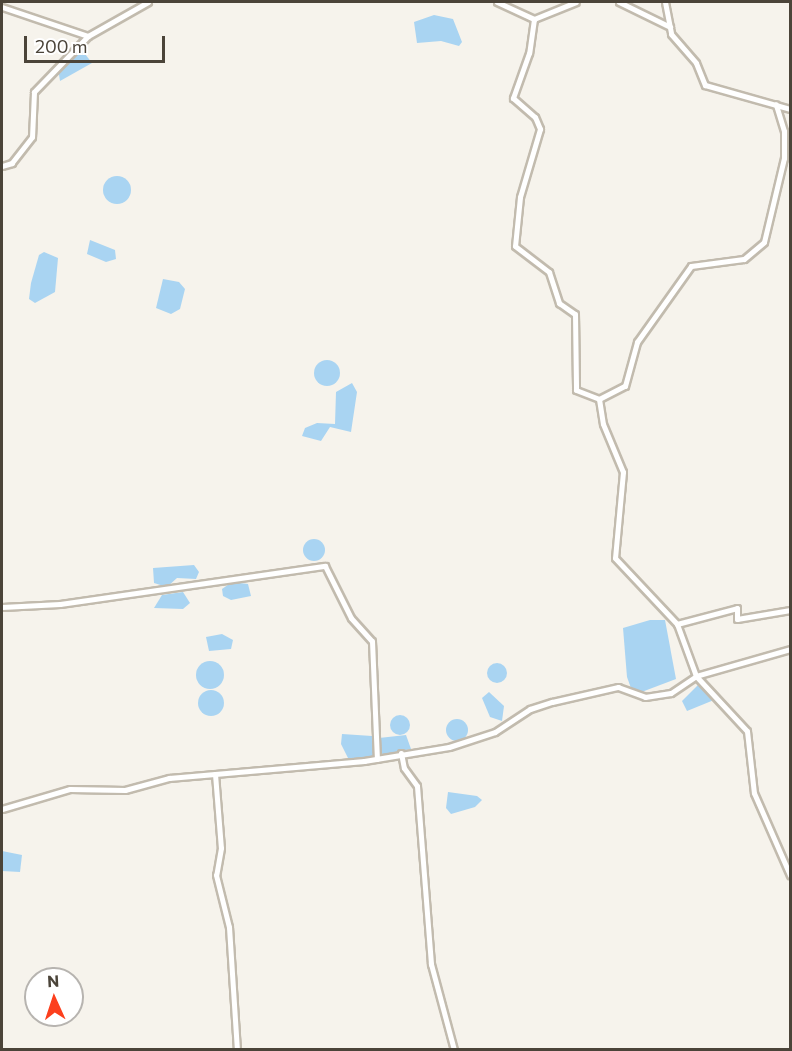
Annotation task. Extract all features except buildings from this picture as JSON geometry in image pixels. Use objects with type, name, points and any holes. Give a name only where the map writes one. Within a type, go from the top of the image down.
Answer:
[{"type":"street","points":[[2,166],[12,164],[32,137],[34,92],[87,36],[148,2]]},
{"type":"street","points":[[498,2],[534,19],[576,2]]},
{"type":"street","points":[[619,2],[670,27]]},
{"type":"street","points":[[665,2],[670,27],[682,50],[696,63],[705,85],[790,109]]},
{"type":"street","points":[[2,8],[87,36]]},
{"type":"street","points":[[534,19],[529,53],[513,98],[535,117],[540,129],[520,197],[515,246],[549,272],[560,303],[575,314],[576,390],[599,399],[625,386],[637,342],[691,266],[744,259],[764,242],[784,158],[784,131],[776,104]]},
{"type":"street","points":[[599,399],[603,424],[620,454],[623,472],[615,558],[677,624],[696,676],[747,731],[754,793],[790,875]]},
{"type":"street","points":[[2,607],[60,604],[325,566],[351,618],[372,641],[377,759]]},
{"type":"street","points":[[677,624],[737,608],[737,619],[790,610]]},
{"type":"street","points":[[2,809],[70,789],[125,790],[169,778],[377,759],[475,739],[552,702],[618,687],[633,694],[654,696],[670,693],[696,676],[790,649]]},
{"type":"street","points":[[401,753],[404,768],[417,786],[431,964],[454,1050]]},
{"type":"street","points":[[215,774],[221,848],[216,875],[229,927],[237,1050]]},
{"type":"water","points":[[434,15],[453,19],[462,42],[459,46],[441,41],[417,43],[414,22]]},
{"type":"water","points":[[82,50],[92,63],[60,81],[58,68]]},
{"type":"water","points":[[117,176],[127,180],[131,190],[127,200],[117,204],[107,200],[103,190],[107,180]]},
{"type":"water","points":[[90,240],[115,250],[116,259],[106,262],[87,254]]},
{"type":"water","points":[[44,252],[58,258],[55,292],[35,303],[29,299],[31,283],[39,255]]},
{"type":"water","points":[[163,279],[179,282],[185,289],[180,309],[171,314],[156,308]]},
{"type":"water","points":[[327,360],[336,364],[340,373],[336,382],[327,386],[318,382],[314,373],[318,364]]},
{"type":"water","points":[[352,383],[357,392],[351,432],[330,427],[321,441],[302,436],[305,428],[317,423],[335,424],[336,392]]},
{"type":"water","points":[[314,539],[324,546],[325,550],[318,560],[314,561],[304,554],[303,550],[310,540]]},
{"type":"water","points":[[194,565],[199,572],[196,579],[177,578],[167,587],[154,583],[153,568]]},
{"type":"water","points":[[232,582],[248,584],[251,596],[231,600],[223,596],[222,589]]},
{"type":"water","points":[[183,592],[190,603],[183,609],[154,608],[162,595]]},
{"type":"water","points":[[650,620],[665,620],[676,679],[639,693],[632,691],[627,677],[623,628]]},
{"type":"water","points":[[222,634],[233,640],[231,649],[209,651],[206,637]]},
{"type":"water","points":[[210,661],[220,665],[224,675],[220,685],[210,689],[200,685],[196,675],[200,665]]},
{"type":"water","points":[[493,663],[501,663],[507,669],[507,677],[501,683],[493,683],[487,677],[487,669]]},
{"type":"water","points":[[700,683],[714,700],[687,711],[682,701]]},
{"type":"water","points":[[211,690],[220,694],[224,703],[220,712],[211,716],[202,712],[198,703],[202,694]]},
{"type":"water","points":[[489,692],[504,706],[502,721],[490,717],[482,698]]},
{"type":"water","points":[[400,715],[407,718],[410,725],[407,732],[400,735],[393,732],[390,725],[393,718]]},
{"type":"water","points":[[457,719],[465,722],[468,730],[465,738],[457,741],[449,738],[446,730],[449,722]]},
{"type":"water","points":[[342,734],[372,736],[374,757],[349,760],[341,744]]},
{"type":"water","points":[[406,735],[411,749],[379,755],[379,738]]},
{"type":"water","points":[[448,792],[477,796],[482,800],[475,807],[451,814],[446,808]]},
{"type":"water","points":[[2,851],[22,855],[20,872],[2,871]]}]
